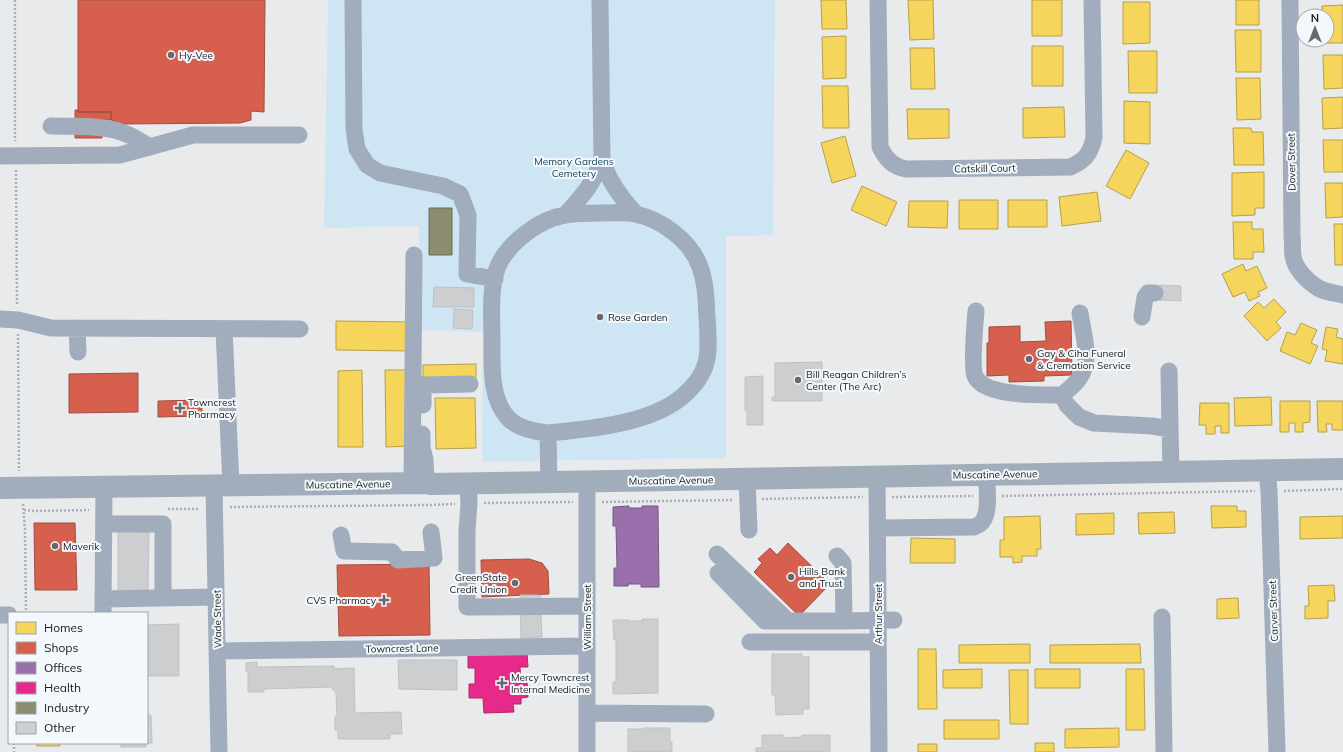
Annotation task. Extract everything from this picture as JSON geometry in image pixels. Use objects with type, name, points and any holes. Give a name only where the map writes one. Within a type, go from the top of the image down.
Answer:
[{"type":"main road","name":"Muscatine Avenue","points":[[0,488],[104,488],[419,483],[431,484],[469,493],[549,482],[587,492],[878,487],[986,474],[1171,471],[1268,481],[1343,469]]},
{"type":"street","points":[[353,0],[354,129],[357,149],[366,166],[380,173],[443,186],[460,194],[468,215],[467,274],[495,279]]},
{"type":"street","points":[[600,0],[602,159],[605,171],[612,184],[623,200],[636,214]]},
{"type":"street","name":"Catskill Court","points":[[878,0],[880,147],[885,158],[894,166],[906,169],[1070,167],[1078,164],[1086,157],[1092,148],[1094,137],[1092,0]]},
{"type":"street","name":"Dover Street","points":[[1290,0],[1292,236],[1294,257],[1303,276],[1318,288],[1343,295]]},
{"type":"street","points":[[51,126],[108,129],[127,134],[150,147]]},
{"type":"street","points":[[8,156],[120,155],[193,134],[299,134]]},
{"type":"street","points":[[566,215],[591,185],[597,174],[602,159]]},
{"type":"street","points":[[624,213],[636,214],[666,227],[683,241],[695,256],[705,284],[709,350],[706,363],[698,381],[682,397],[662,409],[644,417],[618,423],[548,433],[531,430],[509,420],[498,405],[495,393],[492,354],[493,297],[495,279],[498,266],[516,242],[548,220],[566,215],[624,213]]},
{"type":"street","points":[[414,255],[419,483]]},
{"type":"street","points":[[1142,317],[1145,297],[1148,293],[1156,293]]},
{"type":"street","points":[[976,311],[973,362],[974,376],[981,384],[1006,393],[1062,395],[1080,378],[1086,364],[1086,351],[1080,313]]},
{"type":"street","points":[[0,319],[18,320],[51,328],[300,329]]},
{"type":"street","points":[[77,328],[78,352]]},
{"type":"street","name":"Wade Street","points":[[219,752],[215,508],[223,486],[224,329]]},
{"type":"street","points":[[1169,371],[1171,471]]},
{"type":"street","points":[[419,483],[425,459],[422,448],[423,385],[470,384]]},
{"type":"street","points":[[1062,395],[1067,405],[1079,417],[1094,423],[1152,426],[1170,430]]},
{"type":"street","points":[[548,433],[549,482]]},
{"type":"street","points":[[878,528],[974,527],[981,524],[984,519],[987,496],[986,474]]},
{"type":"street","name":"Carver Street","points":[[1268,481],[1277,752]]},
{"type":"street","name":"Arthur Street","points":[[878,487],[878,528],[886,620],[878,642],[879,752]]},
{"type":"street","points":[[104,488],[103,606],[163,598],[216,597]]},
{"type":"street","points":[[748,489],[749,530]]},
{"type":"street","name":"William Street","points":[[587,492],[587,752]]},
{"type":"street","points":[[469,493],[467,531],[468,607],[587,606]]},
{"type":"street","points":[[104,517],[163,524],[163,598]]},
{"type":"street","points":[[341,535],[344,551],[392,552],[398,560],[434,558],[431,532]]},
{"type":"street","points":[[717,554],[788,621]]},
{"type":"street","points":[[837,556],[843,563],[844,620]]},
{"type":"street","points":[[718,573],[765,621],[886,620]]},
{"type":"street","points":[[1162,617],[1164,752]]},
{"type":"street","points":[[750,642],[878,642]]},
{"type":"street","name":"Towncrest Lane","points":[[217,651],[587,646]]},
{"type":"street","points":[[587,714],[706,714]]},
{"type":"path","points":[[15,0],[8,156],[18,320],[19,464]]},
{"type":"path","points":[[164,509],[430,505],[469,493],[878,487],[987,496],[1268,481],[1343,489]]},
{"type":"path","points":[[26,612],[24,510],[104,517]]},
{"type":"green space","name":"Memory Gardens Cemetery","points":[[328,0],[775,0],[773,235],[726,236],[726,458],[482,462],[483,332],[420,330],[419,226],[324,228]]},
{"type":"building: Homes","points":[[821,0],[846,0],[847,29],[822,29]]},
{"type":"building: Homes","points":[[908,0],[933,0],[934,39],[910,40]]},
{"type":"building: Homes","points":[[1032,0],[1062,0],[1062,36],[1032,36]]},
{"type":"building: Homes","points":[[1236,0],[1259,0],[1259,25],[1236,25]]},
{"type":"building: Homes","points":[[1123,2],[1150,2],[1150,43],[1123,44]]},
{"type":"building: Homes","points":[[1343,5],[1343,43],[1335,43],[1335,8],[1322,8],[1322,6]]},
{"type":"building: Homes","points":[[1235,30],[1261,30],[1261,72],[1236,72]]},
{"type":"building: Homes","points":[[846,36],[846,78],[823,79],[822,37]]},
{"type":"building: Homes","points":[[1032,46],[1063,46],[1063,86],[1032,86]]},
{"type":"building: Homes","points":[[910,48],[934,48],[935,89],[911,89]]},
{"type":"building: Homes","points":[[1128,51],[1157,51],[1157,93],[1129,93]]},
{"type":"building: Homes","points":[[1323,55],[1343,55],[1343,88],[1324,89]]},
{"type":"building: Homes","points":[[1236,78],[1260,78],[1261,119],[1237,120]]},
{"type":"building: Homes","points":[[822,86],[848,86],[849,128],[823,128]]},
{"type":"building: Homes","points":[[1343,97],[1343,128],[1323,129],[1322,98]]},
{"type":"building: Homes","points":[[1124,101],[1150,102],[1150,144],[1124,143]]},
{"type":"building: Homes","points":[[1064,107],[1065,137],[1023,138],[1023,108]]},
{"type":"building: Homes","points":[[907,109],[949,109],[949,138],[908,139]]},
{"type":"building: Homes","points":[[1233,128],[1251,128],[1252,132],[1263,132],[1264,165],[1234,165]]},
{"type":"building: Homes","points":[[845,136],[856,176],[832,183],[821,143]]},
{"type":"building: Homes","points":[[1323,140],[1343,140],[1343,172],[1324,172]]},
{"type":"building: Homes","points":[[1126,150],[1149,163],[1130,199],[1106,186]]},
{"type":"building: Homes","points":[[1264,172],[1264,208],[1255,208],[1255,215],[1232,216],[1232,173]]},
{"type":"building: Homes","points":[[1325,183],[1343,183],[1343,217],[1326,218]]},
{"type":"building: Homes","points":[[862,186],[897,202],[886,226],[851,210]]},
{"type":"building: Homes","points":[[1097,192],[1101,221],[1062,226],[1059,197]]},
{"type":"building: Homes","points":[[959,200],[998,200],[998,229],[959,229]]},
{"type":"building: Homes","points":[[1008,200],[1047,200],[1047,227],[1008,227]]},
{"type":"building: Homes","points":[[909,201],[948,201],[947,228],[908,227]]},
{"type":"building: Homes","points":[[1233,222],[1252,222],[1252,229],[1263,229],[1264,252],[1253,252],[1253,259],[1234,259]]},
{"type":"building: Homes","points":[[1334,224],[1343,224],[1343,265],[1335,265]]},
{"type":"building: Homes","points":[[1243,264],[1246,271],[1257,266],[1267,288],[1258,292],[1260,296],[1249,301],[1245,292],[1233,297],[1222,274]]},
{"type":"building: Homes","points":[[1274,299],[1286,312],[1276,322],[1281,328],[1267,341],[1244,316],[1258,302],[1264,308]]},
{"type":"building: Homes","points":[[336,321],[413,322],[413,351],[336,350]]},
{"type":"building: Homes","points":[[1301,323],[1317,330],[1311,343],[1318,346],[1310,364],[1280,351],[1287,332],[1295,335]]},
{"type":"building: Homes","points":[[1326,327],[1338,329],[1336,337],[1343,339],[1343,364],[1325,361],[1327,350],[1322,349]]},
{"type":"building: Homes","points":[[476,364],[476,379],[423,380],[423,365]]},
{"type":"building: Homes","points":[[362,370],[363,447],[338,447],[338,371]]},
{"type":"building: Homes","points":[[385,370],[409,370],[410,446],[386,447]]},
{"type":"building: Homes","points":[[1271,397],[1272,425],[1235,426],[1234,398]]},
{"type":"building: Homes","points":[[435,398],[475,398],[476,448],[436,449]]},
{"type":"building: Homes","points":[[1280,401],[1310,401],[1310,422],[1303,423],[1303,432],[1295,432],[1295,423],[1289,423],[1289,432],[1280,432]]},
{"type":"building: Homes","points":[[1317,401],[1343,401],[1343,430],[1332,430],[1332,424],[1326,424],[1327,432],[1318,432]]},
{"type":"building: Homes","points":[[1200,403],[1229,403],[1229,433],[1221,433],[1221,426],[1215,426],[1215,434],[1206,434],[1206,425],[1199,425]]},
{"type":"building: Homes","points":[[1211,506],[1237,506],[1237,511],[1246,511],[1246,527],[1212,528]]},
{"type":"building: Homes","points":[[1174,512],[1175,533],[1139,534],[1138,513]]},
{"type":"building: Homes","points":[[1114,513],[1114,534],[1076,535],[1076,514]]},
{"type":"building: Homes","points":[[1040,516],[1041,549],[1037,549],[1037,556],[1022,556],[1022,562],[1013,563],[1013,557],[1000,557],[1000,540],[1004,540],[1004,517]]},
{"type":"building: Homes","points":[[1343,516],[1343,538],[1300,539],[1300,517]]},
{"type":"building: Homes","points":[[911,538],[955,539],[955,563],[910,563]]},
{"type":"building: Homes","points":[[1334,585],[1335,601],[1328,601],[1328,618],[1305,619],[1305,606],[1309,606],[1308,586]]},
{"type":"building: Homes","points":[[1238,598],[1239,618],[1217,619],[1217,599]]},
{"type":"building: Homes","points":[[1030,644],[1030,663],[959,663],[959,645]]},
{"type":"building: Homes","points":[[1140,644],[1141,663],[1050,663],[1050,645]]},
{"type":"building: Homes","points":[[918,649],[936,649],[937,709],[918,709]]},
{"type":"building: Homes","points":[[982,669],[982,688],[943,688],[943,670]]},
{"type":"building: Homes","points":[[1035,669],[1080,669],[1080,688],[1035,688]]},
{"type":"building: Homes","points":[[1126,669],[1144,669],[1145,730],[1126,730]]},
{"type":"building: Homes","points":[[1009,670],[1028,670],[1028,724],[1010,724]]},
{"type":"building: Homes","points":[[944,720],[999,720],[999,739],[944,739]]},
{"type":"building: Homes","points":[[1119,728],[1119,747],[1065,748],[1065,729]]},
{"type":"building: Homes","points":[[1035,743],[1054,743],[1054,752],[1035,752]]},
{"type":"building: Homes","points":[[37,744],[60,744],[60,746],[37,746]]},
{"type":"building: Homes","points":[[918,744],[937,744],[937,752],[918,752]]},
{"type":"building: Shops","name":"Hy-Vee","points":[[78,0],[265,0],[264,112],[251,111],[251,120],[240,123],[121,124],[111,120],[111,112],[78,112]]},
{"type":"building: Shops","points":[[75,110],[78,110],[78,112],[111,112],[111,120],[102,120],[102,138],[75,138]]},
{"type":"building: Shops","name":"Gay & Ciha Funeral & Cremation Service","points":[[1071,321],[1072,375],[1044,376],[1044,381],[1009,382],[1009,375],[987,376],[987,343],[989,343],[989,327],[1020,326],[1020,342],[1046,341],[1045,322]]},
{"type":"building: Shops","points":[[138,373],[138,412],[69,413],[69,374]]},
{"type":"building: Shops","name":"Towncrest Pharmacy","points":[[202,400],[202,416],[158,417],[158,401]]},
{"type":"building: Shops","name":"Maverik","points":[[34,523],[75,523],[77,590],[35,590]]},
{"type":"building: Shops","name":"Hills Bank and Trust","points":[[788,543],[830,584],[799,616],[754,572],[762,563],[758,559],[770,548],[777,555]]},
{"type":"building: Shops","name":"GreenState Credit Union","points":[[529,559],[542,563],[548,571],[549,594],[482,597],[481,560]]},
{"type":"building: Shops","name":"CVS Pharmacy","points":[[429,564],[430,635],[339,636],[337,565]]},
{"type":"building: Offices","points":[[629,506],[629,508],[642,508],[642,506],[658,506],[659,587],[641,587],[641,584],[614,586],[614,568],[617,568],[616,526],[613,526],[613,507]]},
{"type":"building: Health","points":[[527,653],[528,667],[520,667],[521,683],[527,682],[528,697],[521,698],[521,704],[513,704],[514,712],[484,713],[483,698],[469,698],[469,684],[475,684],[475,668],[468,668],[468,655]]},
{"type":"building: Industry","points":[[429,208],[452,208],[452,255],[429,255]]},
{"type":"building: Other","points":[[1160,285],[1181,286],[1181,301],[1159,300]]},
{"type":"building: Other","points":[[434,287],[474,288],[474,307],[433,307]]},
{"type":"building: Other","points":[[454,309],[473,310],[472,329],[453,328]]},
{"type":"building: Other","name":"Bill Reagan Children’s Center (The Arc)","points":[[822,362],[822,401],[772,401],[772,397],[775,397],[775,363]]},
{"type":"building: Other","points":[[763,376],[763,425],[747,425],[747,410],[745,411],[745,377]]},
{"type":"building: Other","points":[[118,531],[149,532],[148,590],[118,591]]},
{"type":"building: Other","points":[[520,595],[540,595],[542,637],[521,638]]},
{"type":"building: Other","points":[[642,619],[658,619],[658,693],[613,694],[613,682],[616,682],[616,640],[614,640],[613,620],[642,621]]},
{"type":"building: Other","points":[[179,624],[179,676],[148,676],[148,625]]},
{"type":"building: Other","points":[[772,654],[802,654],[802,657],[809,657],[809,709],[803,709],[803,714],[776,715],[775,695],[772,695]]},
{"type":"building: Other","points":[[398,660],[457,660],[457,690],[399,689]]},
{"type":"building: Other","points":[[257,662],[257,667],[334,666],[334,669],[354,668],[355,713],[401,712],[402,734],[390,734],[390,739],[338,739],[338,730],[335,730],[335,716],[337,716],[336,693],[331,687],[264,689],[264,692],[248,692],[248,671],[246,671],[246,663]]},
{"type":"building: Other","points":[[148,715],[151,715],[152,743],[148,743]]},
{"type":"building: Other","points":[[670,728],[672,752],[628,752],[628,729]]},
{"type":"building: Other","points":[[762,735],[783,735],[783,738],[802,737],[802,735],[830,735],[830,752],[756,752],[756,748],[762,748]]},
{"type":"building: Other","points":[[121,744],[146,744],[146,747],[121,747]]},
{"type":"place","name":"Hy-Vee","points":[[171,55]]},
{"type":"place","name":"Rose Garden","points":[[600,317]]},
{"type":"place","name":"Gay & Ciha Funeral & Cremation Service","points":[[1029,359]]},
{"type":"place","name":"Bill Reagan Children’s Center (The Arc)","points":[[798,380]]},
{"type":"place","name":"Towncrest Pharmacy","points":[[180,408]]},
{"type":"place","name":"Maverik","points":[[55,546]]},
{"type":"place","name":"Hills Bank and Trust","points":[[791,577]]},
{"type":"place","name":"GreenState Credit Union","points":[[515,583]]},
{"type":"place","name":"CVS Pharmacy","points":[[384,600]]},
{"type":"place","name":"Mercy Towncrest Internal Medicine","points":[[502,683]]}]
